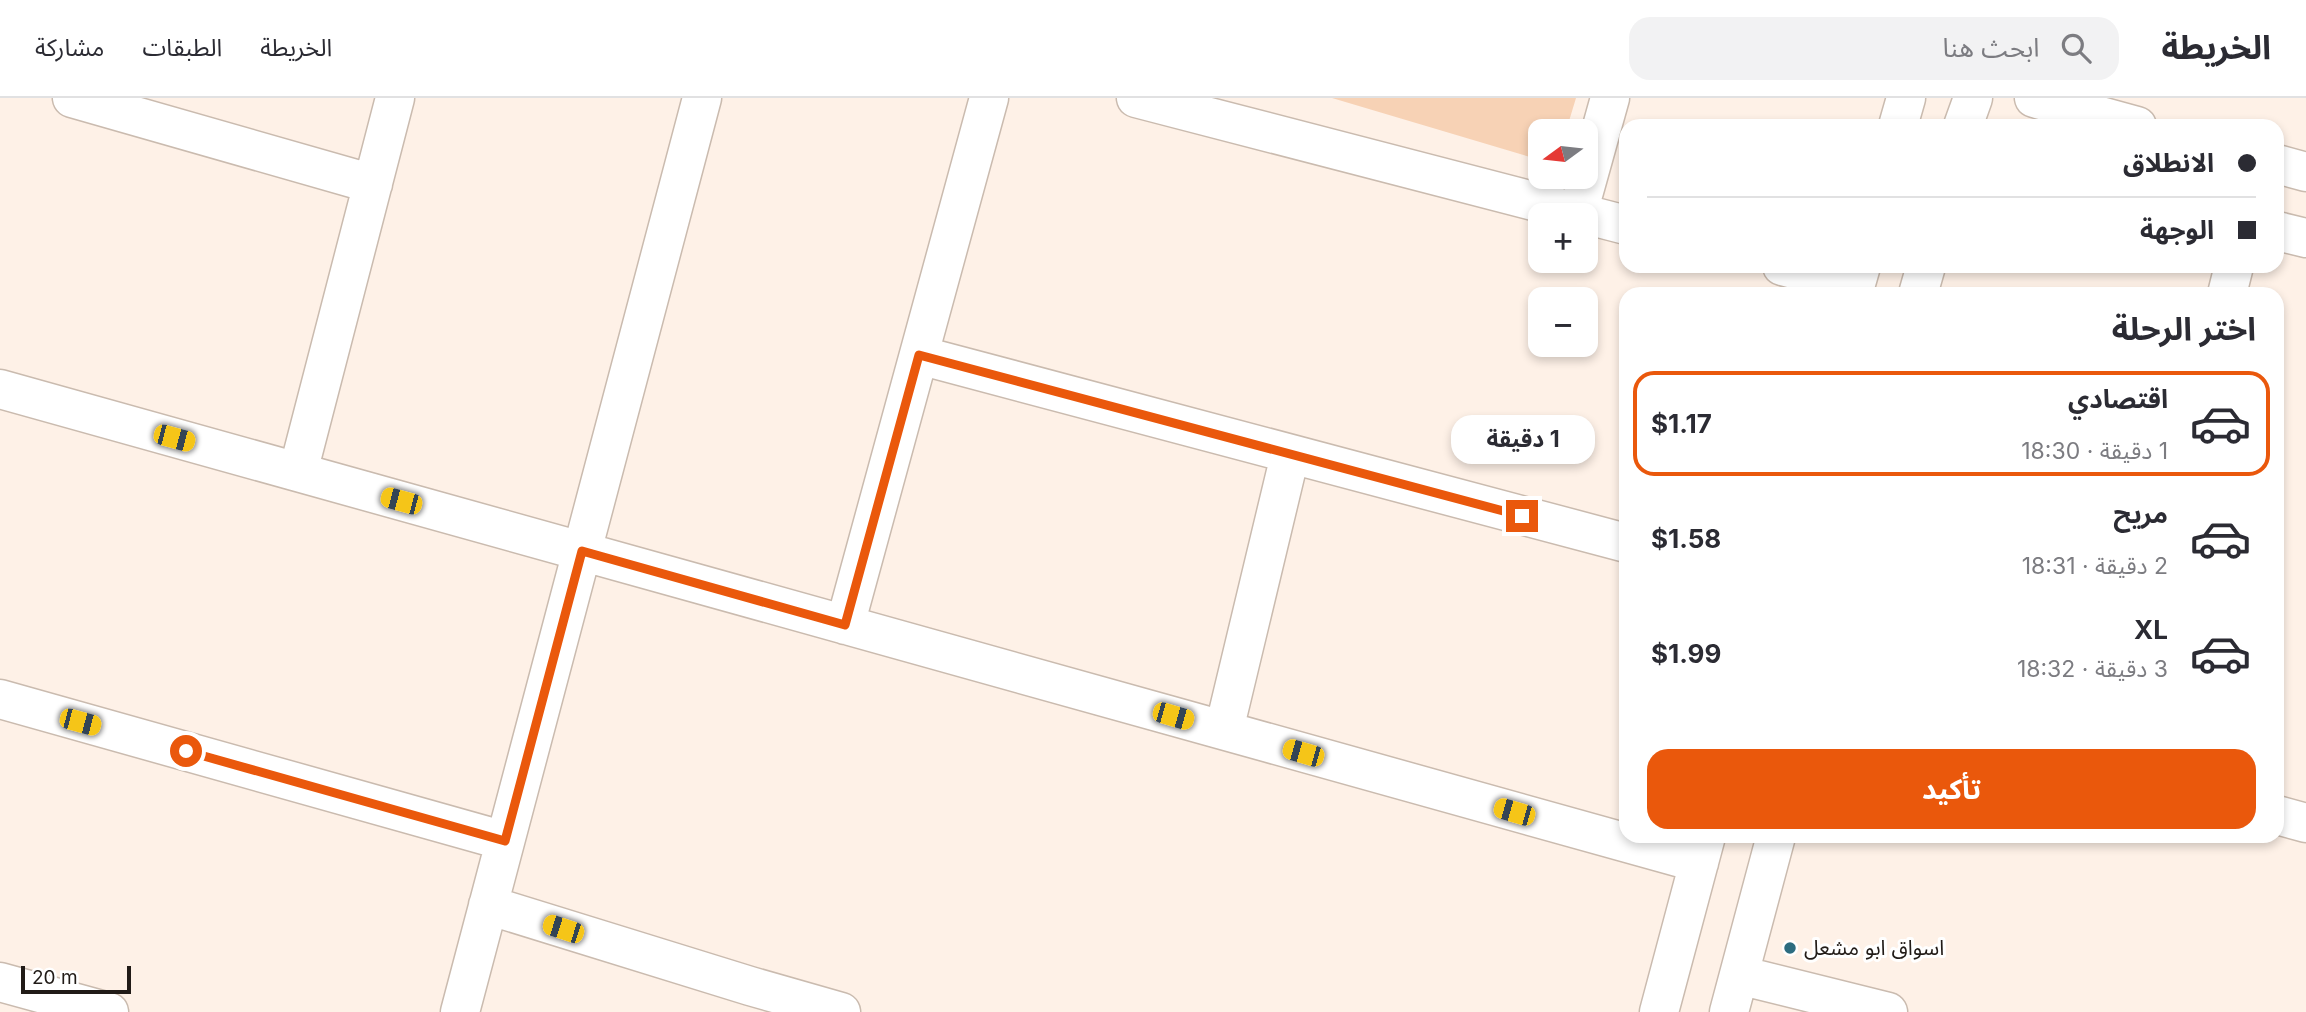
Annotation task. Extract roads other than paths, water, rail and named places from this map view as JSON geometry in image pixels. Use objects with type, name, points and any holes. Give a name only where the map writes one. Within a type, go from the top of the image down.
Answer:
[{"type":"street","points":[[72,98],[373,184]]},
{"type":"street","points":[[298,472],[395,98]]},
{"type":"street","points":[[460,1012],[702,98]]},
{"type":"street","points":[[845,625],[989,98]]},
{"type":"street","points":[[1136,98],[1540,203]]},
{"type":"street","points":[[1581,203],[1610,98]]},
{"type":"street","points":[[1901,119],[1906,98]]},
{"type":"street","points":[[1966,119],[1973,98]]},
{"type":"street","points":[[2034,98],[2112,114]]},
{"type":"street","points":[[2284,166],[2306,173]]},
{"type":"street","points":[[1598,218],[1619,223]]},
{"type":"street","points":[[2284,232],[2306,238]]},
{"type":"street","points":[[1818,273],[1848,279]]},
{"type":"street","points":[[919,355],[1619,541]]},
{"type":"street","points":[[0,389],[1223,730],[1619,829]]},
{"type":"street","points":[[1223,730],[1290,455]]},
{"type":"street","points":[[0,699],[505,841]]},
{"type":"street","points":[[2284,817],[2306,823]]},
{"type":"street","points":[[1659,1012],[1702,850],[1674,843]]},
{"type":"street","points":[[1729,1012],[1774,843]]},
{"type":"street","points":[[488,905],[746,999],[841,1012]]},
{"type":"street","points":[[1739,975],[1888,1012]]},
{"type":"street","points":[[0,982],[109,1012]]},
{"type":"place","name":"اسواق ابو مشعل","points":[[1790,948]]}]
